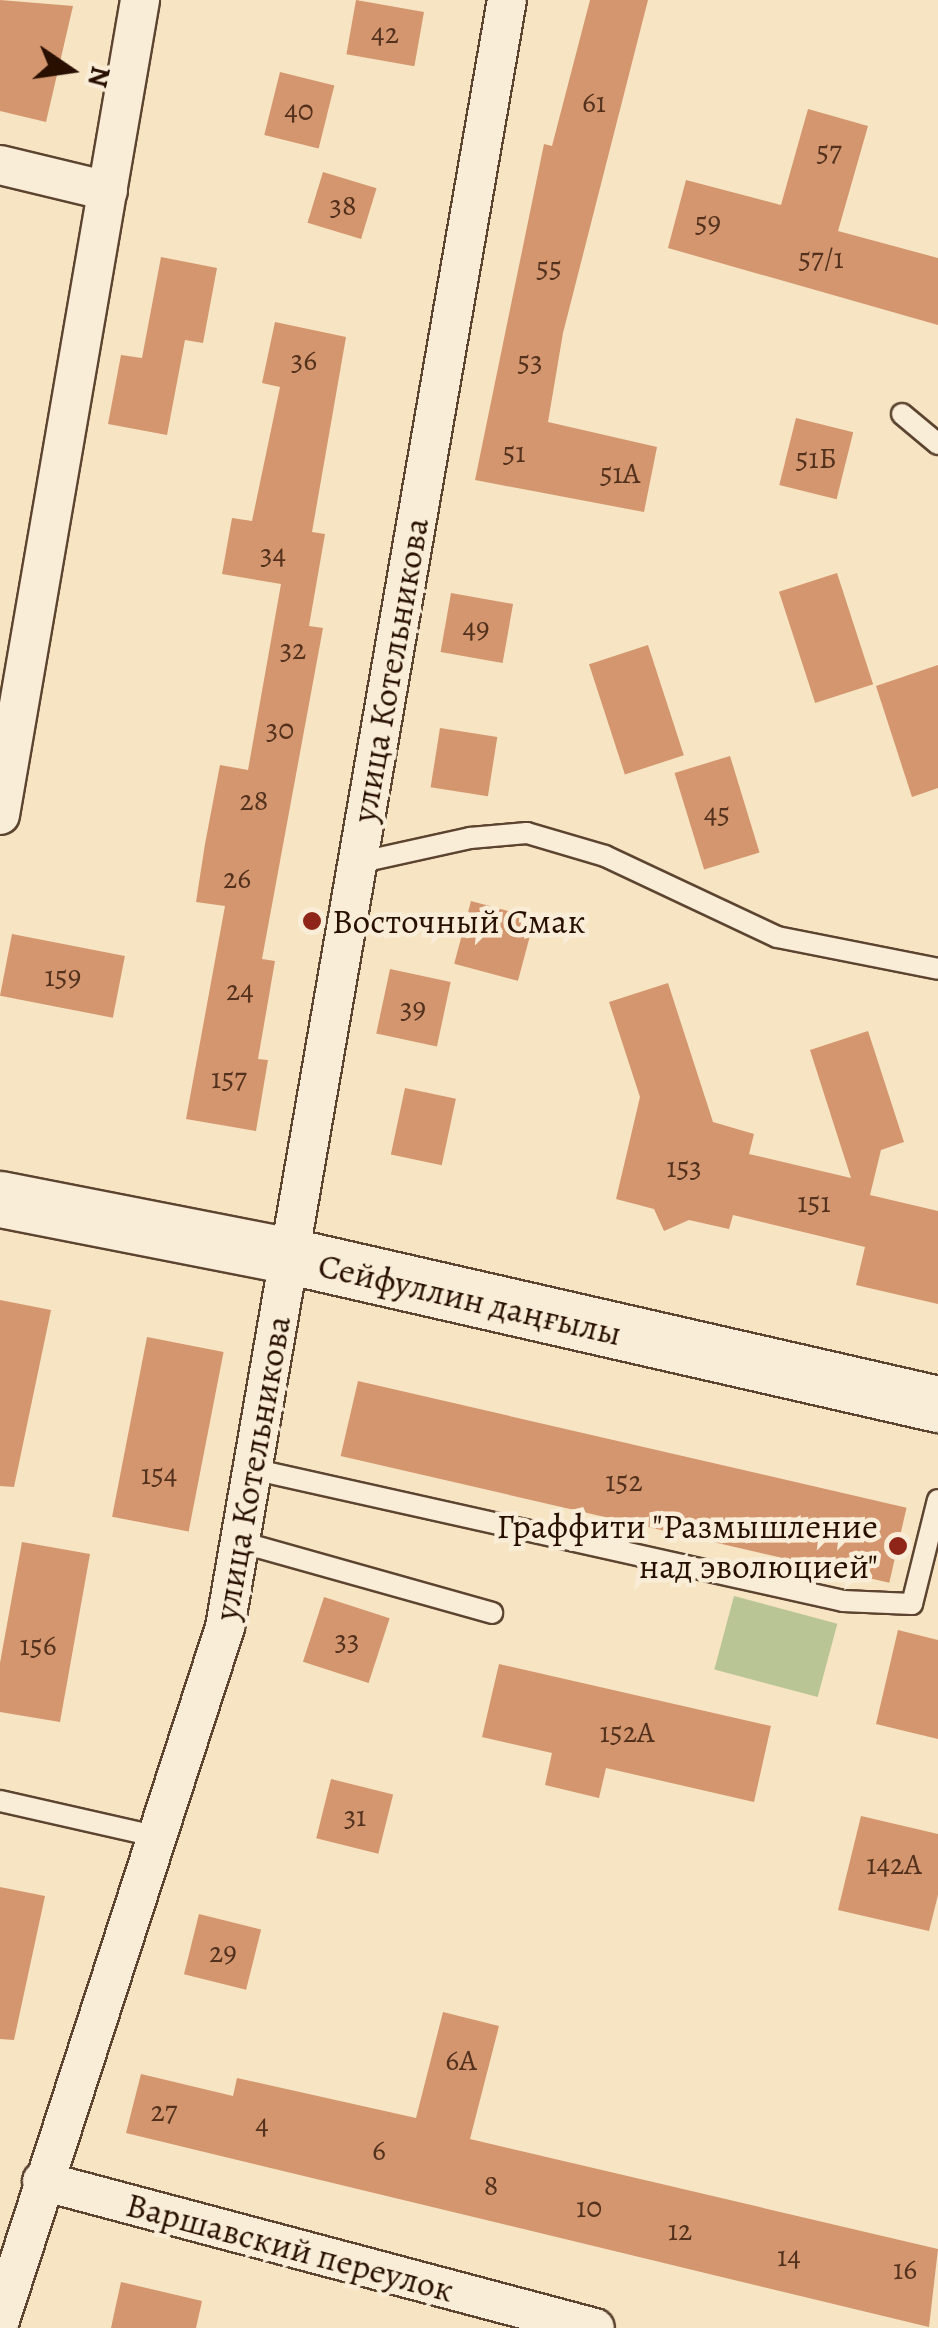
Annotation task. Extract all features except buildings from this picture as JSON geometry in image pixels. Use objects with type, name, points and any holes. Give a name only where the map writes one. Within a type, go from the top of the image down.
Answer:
[{"type":"main road","name":"Сейфуллин даңғылы","points":[[0,1198],[290,1256],[938,1404]]},
{"type":"street","points":[[0,815],[140,0]]},
{"type":"street","name":"улица Котельникова","points":[[2,2304],[225,1628],[507,0]]},
{"type":"street","points":[[0,166],[108,191]]},
{"type":"street","name":"Варшавский переулок","points":[[42,2181],[595,2328]]},
{"type":"lane","points":[[902,414],[938,444]]},
{"type":"lane","points":[[356,863],[470,838],[527,833],[604,856],[777,937],[938,969]]},
{"type":"lane","points":[[252,1469],[843,1601],[912,1604],[938,1500]]},
{"type":"lane","points":[[240,1542],[492,1612]]},
{"type":"lane","points":[[0,1801],[158,1837]]},
{"type":"green space","points":[[734,1596],[837,1624],[818,1697],[714,1669]]},
{"type":"place","name":"Восточный Смак","points":[[312,921]]},
{"type":"place","name":"Граффити \"Размышление над эволюцией\"","points":[[898,1546]]}]
